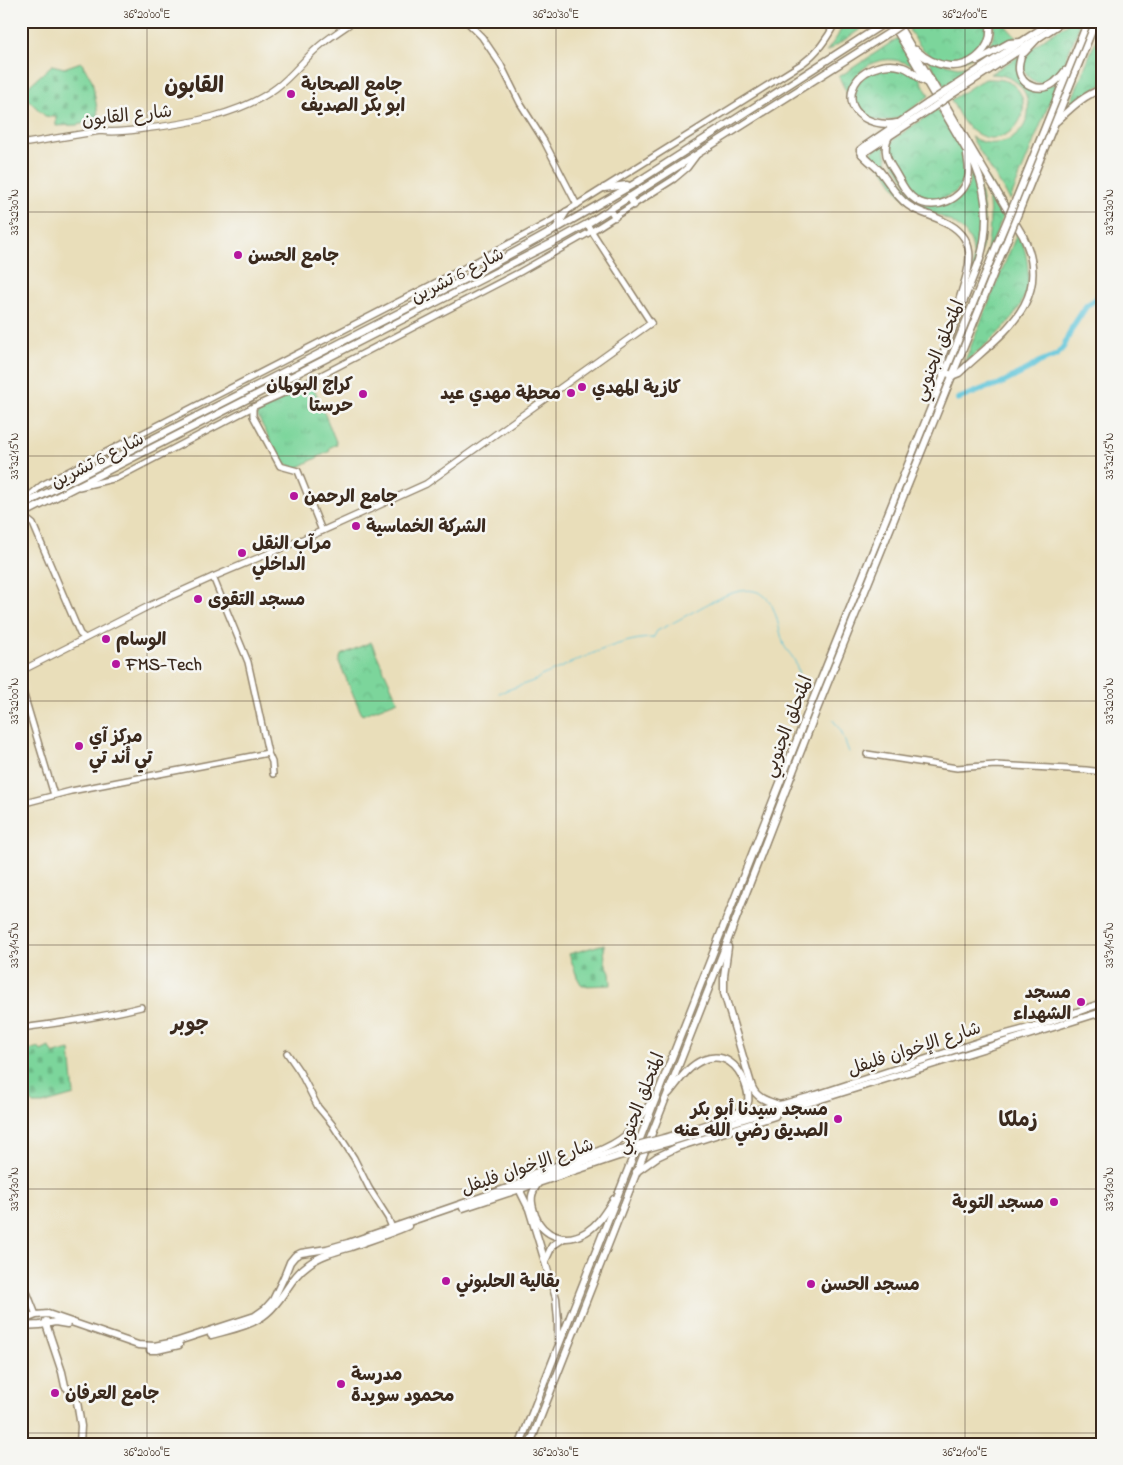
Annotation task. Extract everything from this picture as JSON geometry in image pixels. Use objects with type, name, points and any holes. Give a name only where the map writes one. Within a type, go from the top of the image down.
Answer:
[{"type":"main road","name":"شارع القابون","points":[[21,144],[100,131],[177,125],[199,121],[243,106],[275,89],[290,77],[322,44],[354,21]]},
{"type":"main road","points":[[888,22],[975,165],[983,188],[986,206],[986,228],[980,260],[943,354],[942,365],[944,374],[952,375],[959,373],[1005,331],[1019,315],[1030,290],[1032,275],[1030,259],[1028,247],[1022,236],[896,21]]},
{"type":"main road","name":"شارع 6 تشرين","points":[[21,515],[587,224],[906,21]]},
{"type":"main road","points":[[968,64],[978,57],[988,43],[989,21]]},
{"type":"main road","points":[[862,154],[1053,21]]},
{"type":"main road","points":[[910,43],[936,64],[956,66],[979,60],[1009,43],[1022,44],[1038,38],[1064,21]]},
{"type":"main road","name":"المتحلق الجنوبي","points":[[520,1444],[812,701],[1088,21]]},
{"type":"main road","points":[[1097,21],[1102,51]]},
{"type":"main road","name":"المتحلق الجنوبي","points":[[530,1444],[812,721],[1097,21]]},
{"type":"main road","name":"شارع 6 تشرين","points":[[21,504],[469,277],[552,232],[634,184],[888,22]]},
{"type":"main road","points":[[1021,58],[1038,38]]},
{"type":"main road","points":[[1022,44],[1019,68],[1021,76],[1027,84],[1035,87],[1046,87],[1055,82],[1070,66]]},
{"type":"main road","points":[[897,123],[885,125],[872,122],[856,111],[852,91],[859,79],[876,68],[895,65],[908,69],[926,83]]},
{"type":"main road","points":[[1055,124],[1080,100],[1102,89]]},
{"type":"main road","points":[[930,105],[897,123],[860,151],[878,169],[904,203],[944,221],[952,226],[966,241],[970,253],[970,264],[956,318]]},
{"type":"main road","points":[[889,136],[885,150],[888,161],[910,195],[919,202],[926,204],[943,203],[961,192],[969,172],[966,151]]},
{"type":"main road","points":[[604,188],[634,184]]},
{"type":"main road","points":[[629,197],[634,205]]},
{"type":"main road","points":[[610,209],[615,217]]},
{"type":"main road","points":[[552,232],[566,212]]},
{"type":"main road","points":[[21,671],[151,605],[426,484],[651,323]]},
{"type":"main road","points":[[635,1172],[657,1157],[678,1147],[775,1116],[779,1106],[765,1100],[754,1092],[727,1006],[724,988],[729,937]]},
{"type":"main road","name":"شارع الإخوان فليفل","points":[[21,1326],[62,1322],[131,1347],[148,1350],[170,1348],[243,1321],[265,1309],[278,1292],[292,1259],[301,1253],[328,1251],[618,1153],[844,1086],[988,1039],[1040,1025],[1102,1003]]},
{"type":"main road","name":"شارع الإخوان فليفل","points":[[669,1139],[733,1116],[779,1106],[804,1104],[1102,1012]]},
{"type":"main road","points":[[665,1098],[695,1064],[710,1058],[728,1060],[736,1066],[749,1095],[747,1106],[733,1116]]},
{"type":"main road","points":[[558,1346],[558,1307],[546,1259],[520,1186],[524,1178],[534,1173],[603,1149],[620,1140],[632,1128],[660,1089]]},
{"type":"main road","name":"شارع الإخوان فليفل","points":[[520,1186],[539,1182],[618,1153]]},
{"type":"main road","points":[[539,1182],[534,1188],[531,1200],[537,1219],[542,1229],[552,1235],[565,1238]]},
{"type":"main road","points":[[546,1259],[552,1246],[565,1238],[580,1235],[593,1227],[620,1190]]},
{"type":"main road","name":"شارع الإخوان فليفل","points":[[21,1321],[35,1315],[44,1314],[61,1318],[130,1343],[146,1346],[199,1337],[244,1325],[265,1314],[276,1303],[293,1278],[301,1270],[328,1251]]},
{"type":"main road","points":[[301,1253],[308,1258],[308,1264]]},
{"type":"main road","points":[[292,1259],[294,1267],[301,1270]]},
{"type":"main road","points":[[44,1314],[65,1387],[72,1393],[76,1402],[81,1426],[80,1444]]},
{"type":"main road","points":[[33,1325],[35,1315]]},
{"type":"street","points":[[466,21],[482,37],[501,65],[577,205]]},
{"type":"street","points":[[21,504],[42,485],[464,268],[566,212],[804,63],[819,48],[836,21]]},
{"type":"street","points":[[74,488],[118,478],[253,407],[308,382],[520,272],[592,231],[678,176],[697,155]]},
{"type":"street","points":[[587,224],[651,323]]},
{"type":"street","points":[[253,407],[253,416],[280,466],[298,471],[322,531]]},
{"type":"street","points":[[21,520],[28,520],[33,524],[80,634],[85,638]]},
{"type":"street","points":[[213,577],[248,662],[268,753],[272,762],[273,774]]},
{"type":"street","points":[[21,685],[54,795]]},
{"type":"street","points":[[21,804],[54,795],[268,753]]},
{"type":"street","points":[[867,754],[957,768],[994,765],[1102,772]]},
{"type":"street","points":[[21,1028],[121,1012],[140,1007]]},
{"type":"street","points":[[287,1053],[300,1072],[318,1107],[332,1124],[354,1158],[393,1230]]},
{"type":"street","points":[[21,1277],[35,1315]]},
{"type":"green space","points":[[845,21],[873,21],[826,52],[837,37]]},
{"type":"green space","points":[[922,21],[987,21],[989,32],[985,43],[977,53],[963,60],[945,59],[932,56],[925,51],[909,30]]},
{"type":"green space","points":[[992,21],[1001,21],[1016,37],[983,54],[994,34]]},
{"type":"green space","points":[[1075,21],[1079,27],[1061,74],[1055,80],[1047,83],[1040,83],[1027,76],[1024,70],[1024,62],[1032,49],[1042,40]]},
{"type":"green space","points":[[1099,32],[1102,49],[1102,85],[1091,90],[1069,107]]},
{"type":"green space","points":[[898,38],[916,68],[894,60],[874,63],[857,75],[849,97],[839,77]]},
{"type":"green space","points":[[996,53],[944,86],[928,59],[958,67],[971,65]]},
{"type":"green space","points":[[1022,54],[1019,72],[1034,87],[1057,84],[1010,200],[971,137],[984,142],[997,143],[1011,139],[1021,131],[1027,119],[1026,95],[1019,84],[1007,77],[990,74]]},
{"type":"green space","points":[[81,62],[92,80],[99,120],[77,125],[56,126],[56,117],[45,116],[21,93],[52,65],[64,68]]},
{"type":"green space","points":[[899,66],[920,78],[929,96],[895,119],[879,120],[869,118],[862,113],[855,97],[856,89],[861,80],[878,67]]},
{"type":"green space","points":[[986,79],[1009,82],[1022,97],[1022,114],[1018,123],[1004,135],[994,138],[983,136],[970,129],[962,120],[951,100]]},
{"type":"green space","points":[[937,109],[965,156],[967,171],[965,179],[956,192],[941,199],[932,200],[916,194],[909,186],[893,162],[889,150],[894,139]]},
{"type":"green space","points":[[884,143],[888,164],[921,204],[946,203],[960,197],[969,183],[972,165],[981,195],[984,226],[981,251],[971,280],[973,267],[972,247],[964,232],[957,225],[907,201],[899,193],[879,164],[867,155]]},
{"type":"green space","points":[[981,169],[1006,209],[985,260],[990,214],[985,180]]},
{"type":"green space","points":[[1018,231],[1026,254],[1028,274],[1026,291],[1020,307],[997,335],[964,363]]},
{"type":"green space","points":[[307,386],[313,386],[337,444],[329,448],[330,451],[297,468],[282,463],[257,415],[263,408]]},
{"type":"green space","points":[[371,642],[398,701],[362,715],[339,662],[341,655]]},
{"type":"green space","points":[[604,944],[605,962],[610,972],[611,985],[582,986],[569,954]]},
{"type":"green space","points":[[38,1047],[41,1051],[49,1047],[54,1054],[70,1050],[74,1095],[43,1104],[33,1104],[23,1085],[21,1085],[21,1053]]},
{"type":"waterway","points":[[958,399],[998,385],[1039,362],[1057,355],[1087,305],[1095,300],[1102,289]]},
{"type":"waterway","points":[[499,693],[536,680],[541,676],[596,652],[625,642],[653,638],[657,631],[710,603],[732,593],[743,591],[753,591],[762,594],[770,602],[784,644],[795,661],[804,686]]},
{"type":"waterway","points":[[833,720],[841,731],[849,752]]},
{"type":"tunnel","points":[[245,380],[253,407]]},
{"type":"place","name":"جامع الصحابة ابو بكر الصديف","points":[[291,94]]},
{"type":"place","name":"جامع الحسن","points":[[238,255]]},
{"type":"place","name":"كازية المهدي","points":[[582,387]]},
{"type":"place","name":"محطة مهدي عيد","points":[[571,393]]},
{"type":"place","name":"كراج البولمان حرستا","points":[[363,394]]},
{"type":"place","name":"جامع الرحمن","points":[[294,496]]},
{"type":"place","name":"الشركة الخماسية","points":[[356,526]]},
{"type":"place","name":"مرآب النقل الداخلي","points":[[242,553]]},
{"type":"place","name":"مسجد التقوى","points":[[198,599]]},
{"type":"place","name":"الوسام","points":[[106,639]]},
{"type":"place","name":"FMS-Tech","points":[[116,664]]},
{"type":"place","name":"مركز آي تي أند تي","points":[[79,746]]},
{"type":"place","name":"مسجد الشهداء","points":[[1081,1002]]},
{"type":"place","name":"مسجد سيدنا أبو بكر الصديق رضي الله عنه","points":[[838,1119]]},
{"type":"place","name":"مسجد التوبة","points":[[1054,1202]]},
{"type":"place","name":"بقالية الحلبوني","points":[[446,1281]]},
{"type":"place","name":"مسجد الحسن","points":[[811,1284]]},
{"type":"place","name":"مدرسة محمود سويدة","points":[[341,1384]]},
{"type":"place","name":"جامع العرفان","points":[[55,1393]]},
{"type":"district","name":"القابون","points":[[194,84]]},
{"type":"district","name":"جوبر","points":[[190,1023]]},
{"type":"district","name":"زملكا","points":[[1018,1119]]}]
